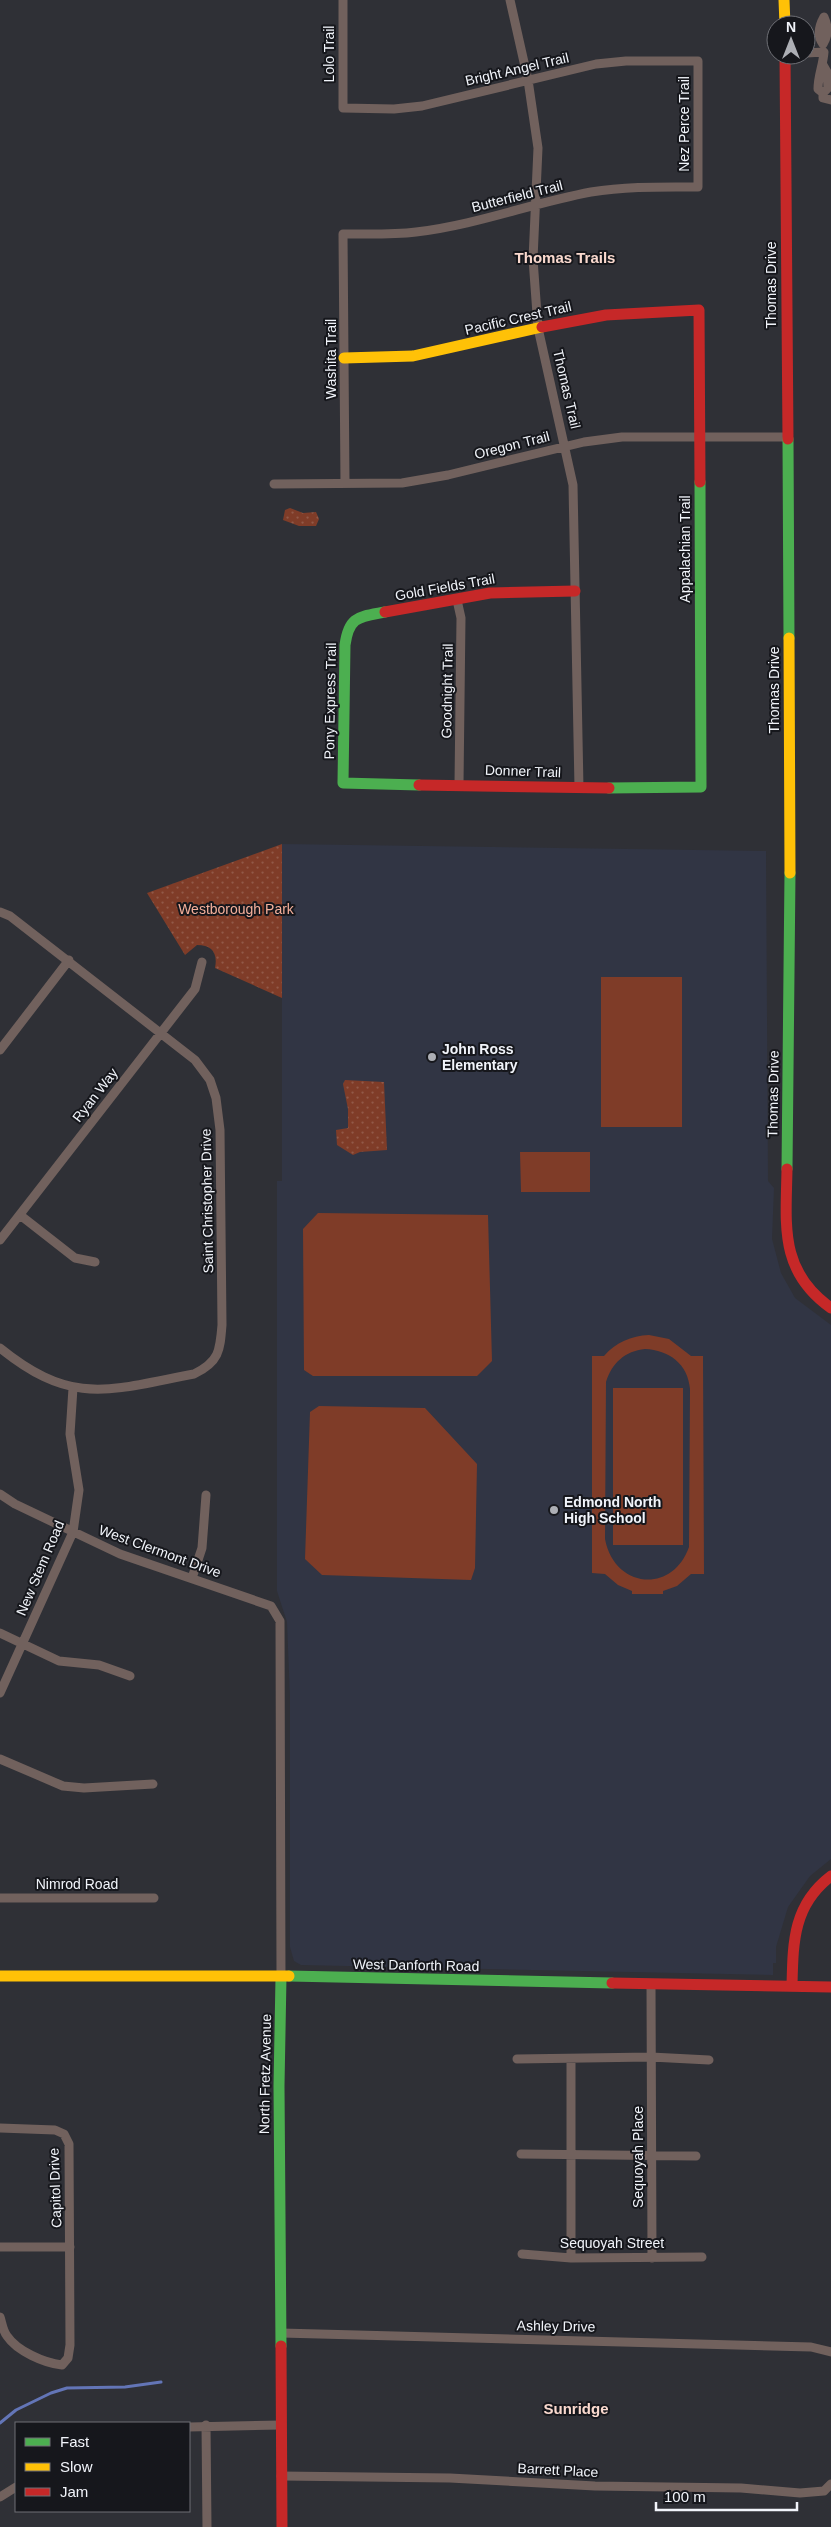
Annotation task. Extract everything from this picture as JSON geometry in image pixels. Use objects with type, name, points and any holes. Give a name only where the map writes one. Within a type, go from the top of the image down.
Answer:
[{"type":"street","name":"Lolo Trail","points":[[342,0],[343,108]]},
{"type":"street","name":"Thomas Trail","points":[[510,0],[528,80],[538,148],[537,204],[533,259],[538,328],[566,446],[575,514],[579,788]]},
{"type":"street","points":[[784,0],[785,15]]},
{"type":"street","points":[[816,52],[824,52],[823,65],[818,73],[818,89],[823,93],[823,98],[831,100]]},
{"type":"street","name":"Bright Angel Trail","points":[[343,108],[394,109],[422,106],[611,62],[698,61]]},
{"type":"street","name":"Nez Perce Trail","points":[[698,61],[698,187]]},
{"type":"street","name":"Thomas Drive","points":[[785,65],[791,959],[786,1238],[791,1262],[802,1282],[820,1301],[831,1308]]},
{"type":"street","name":"Butterfield Trail","points":[[343,234],[415,232],[496,216],[537,204],[593,192],[628,188],[698,187]]},
{"type":"street","name":"Washita Trail","points":[[343,234],[345,483]]},
{"type":"street","name":"Pacific Crest Trail","points":[[344,358],[413,356],[606,315],[699,310]]},
{"type":"street","name":"Appalachian Trail","points":[[699,310],[701,787]]},
{"type":"street","name":"Oregon Trail","points":[[274,484],[402,483],[423,480],[566,446],[622,437],[787,437]]},
{"type":"street","name":"Gold Fields Trail","points":[[351,621],[360,617],[490,593],[576,591]]},
{"type":"street","name":"Goodnight Trail","points":[[457,600],[461,618],[459,784]]},
{"type":"street","name":"Pony Express Trail","points":[[343,783],[345,645],[347,630],[351,621]]},
{"type":"street","name":"Donner Trail","points":[[343,783],[579,788],[701,787]]},
{"type":"street","name":"Saint Christopher Drive","points":[[0,912],[10,916],[69,960],[195,1060],[210,1080],[216,1098],[220,1130],[222,1325],[220,1350],[205,1369],[194,1374],[99,1390],[73,1388]]},
{"type":"street","points":[[0,1050],[69,960]]},
{"type":"street","name":"Ryan Way","points":[[0,1240],[195,988],[202,962]]},
{"type":"street","points":[[20,1216],[75,1258],[95,1262]]},
{"type":"street","points":[[0,1348],[35,1374],[73,1388]]},
{"type":"street","name":"New Stem Road","points":[[0,1693],[74,1532],[79,1490],[70,1434],[73,1388]]},
{"type":"street","name":"West Clermont Drive","points":[[0,1494],[120,1554],[271,1606],[280,1621]]},
{"type":"street","points":[[192,1578],[202,1548],[206,1495]]},
{"type":"street","name":"North Fretz Avenue","points":[[280,1621],[282,2527]]},
{"type":"street","points":[[0,1633],[59,1661],[99,1665],[130,1676]]},
{"type":"street","points":[[0,1759],[63,1786],[84,1788],[153,1784]]},
{"type":"street","points":[[792,1986],[792,1943],[798,1921],[805,1905],[816,1889],[831,1876]]},
{"type":"street","name":"Nimrod Road","points":[[0,1898],[154,1898]]},
{"type":"street","name":"West Danforth Road","points":[[0,1976],[281,1977],[831,1986]]},
{"type":"street","name":"Sequoyah Place","points":[[651,1984],[652,2258]]},
{"type":"street","points":[[517,2058],[651,2057],[709,2060]]},
{"type":"street","points":[[571,2058],[571,2258]]},
{"type":"street","name":"Capitol Drive","points":[[0,2128],[55,2130],[64,2134],[69,2144],[70,2247]]},
{"type":"street","points":[[521,2154],[696,2156]]},
{"type":"street","points":[[0,2247],[70,2247],[70,2345],[68,2358],[62,2365],[52,2364],[15,2345],[6,2334],[0,2317]]},
{"type":"street","name":"Sequoyah Street","points":[[522,2254],[571,2258],[702,2257]]},
{"type":"street","name":"Ashley Drive","points":[[281,2334],[811,2347],[831,2352]]},
{"type":"street","points":[[206,2425],[207,2527]]},
{"type":"street","points":[[190,2428],[206,2425],[281,2426]]},
{"type":"street","name":"Barrett Place","points":[[281,2476],[450,2478],[595,2486],[741,2488],[800,2493],[824,2491],[831,2484]]},
{"type":"street","points":[[0,2497],[15,2488]]},
{"type":"shaded area","name":"Edmond North High School","points":[[282,844],[766,851],[768,1181],[774,1188],[772,1239],[781,1273],[795,1298],[831,1325],[831,1859],[810,1876],[788,1907],[776,1947],[776,1963],[773,1963],[773,1975],[301,1965],[294,1961],[290,1947],[290,1698],[287,1622],[277,1591],[277,1181],[282,1181]]},
{"type":"green space","points":[[290,508],[303,513],[316,512],[319,519],[316,526],[299,526],[283,520],[285,510]]},
{"type":"green space","name":"Westborough Park","points":[[282,844],[282,998],[215,968],[215,954],[207,946],[197,945],[185,955],[147,893]]},
{"type":"green space","points":[[601,977],[682,977],[682,1127],[601,1127]]},
{"type":"green space","points":[[345,1080],[384,1082],[387,1150],[360,1152],[353,1155],[337,1145],[336,1130],[348,1128],[348,1109],[343,1084]]},
{"type":"green space","points":[[520,1152],[590,1152],[590,1192],[521,1192]]},
{"type":"green space","points":[[318,1213],[488,1215],[492,1361],[477,1376],[313,1376],[304,1370],[303,1229]]},
{"type":"green space","points":[[649,1335],[669,1339],[691,1356],[703,1356],[704,1574],[691,1574],[677,1586],[663,1591],[663,1594],[632,1594],[632,1591],[618,1585],[605,1574],[592,1573],[592,1356],[604,1356],[619,1343],[630,1338]],"holes":[[[638,1350],[654,1350],[676,1360],[686,1372],[690,1389],[689,1547],[681,1562],[670,1573],[657,1578],[644,1579],[631,1576],[620,1568],[610,1555],[605,1539],[606,1382],[612,1369],[625,1355]]]},
{"type":"green space","points":[[613,1388],[683,1388],[683,1545],[613,1545]]},
{"type":"green space","points":[[319,1406],[425,1408],[477,1464],[475,1568],[471,1580],[322,1575],[305,1559],[310,1412]]},
{"type":"waterway","points":[[0,2423],[16,2410],[51,2393],[67,2388],[125,2387],[161,2382]]},
{"type":"traffic: fast","points":[[788,439],[789,638]]},
{"type":"traffic: fast","points":[[609,788],[701,787],[700,482]]},
{"type":"traffic: fast","points":[[385,612],[368,615],[357,620],[349,628],[347,635],[345,645],[343,783],[419,785]]},
{"type":"traffic: fast","points":[[787,1169],[790,873]]},
{"type":"traffic: fast","points":[[289,1976],[612,1983]]},
{"type":"traffic: fast","points":[[281,1977],[279,2086],[281,2346]]},
{"type":"traffic: slow","points":[[784,0],[785,15]]},
{"type":"traffic: slow","points":[[344,358],[413,356],[542,327]]},
{"type":"traffic: slow","points":[[789,638],[790,873]]},
{"type":"traffic: slow","points":[[0,1976],[289,1976]]},
{"type":"traffic: jam","points":[[785,65],[788,439]]},
{"type":"traffic: jam","points":[[542,327],[606,315],[699,310],[700,482]]},
{"type":"traffic: jam","points":[[385,612],[490,593],[575,591]]},
{"type":"traffic: jam","points":[[419,785],[609,788]]},
{"type":"traffic: jam","points":[[787,1169],[787,1228],[789,1246],[794,1263],[802,1279],[814,1294],[831,1308]]},
{"type":"traffic: jam","points":[[792,1986],[793,1954],[802,1912],[818,1887],[831,1876]]},
{"type":"traffic: jam","points":[[612,1983],[831,1987]]},
{"type":"traffic: jam","points":[[281,2346],[282,2527]]},
{"type":"place","name":"John Ross Elementary","points":[[432,1057]]},
{"type":"place","name":"Edmond North High School","points":[[554,1510]]},
{"type":"district","name":"Thomas Trails","points":[[565,257]]},
{"type":"district","name":"Sunridge","points":[[576,2408]]}]
